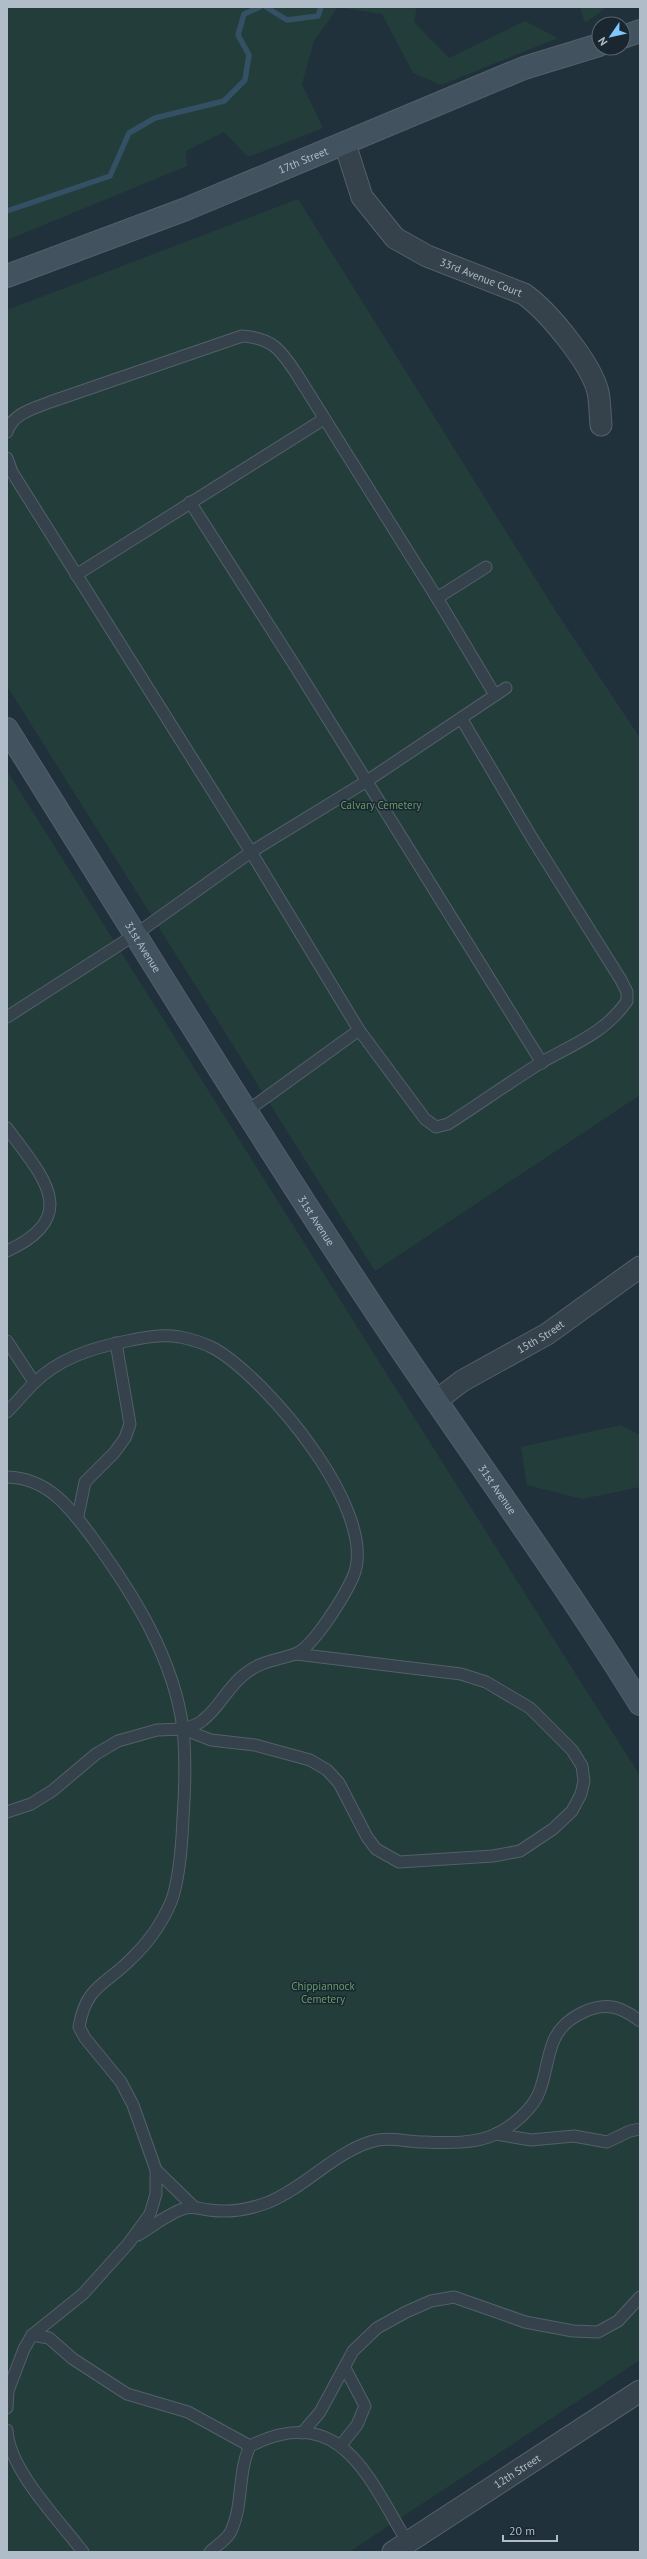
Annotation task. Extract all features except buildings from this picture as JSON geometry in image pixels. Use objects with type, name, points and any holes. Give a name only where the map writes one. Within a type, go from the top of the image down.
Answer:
[{"type":"street","name":"17th Street","points":[[7,276],[186,209],[345,144],[524,68],[591,47]]},
{"type":"street","name":"33rd Avenue Court","points":[[345,144],[362,197],[395,238],[427,256],[524,294],[538,304],[567,338],[598,391],[601,425]]},
{"type":"street","name":"31st Avenue","points":[[7,729],[323,1231],[436,1401],[568,1592],[640,1704]]},
{"type":"street","name":"15th Street","points":[[436,1401],[462,1381],[547,1334],[640,1267]]},
{"type":"street","name":"12th Street","points":[[405,2549],[640,2391]]},
{"type":"lane","points":[[7,432],[9,425],[20,415],[29,411],[242,336],[266,340],[280,350],[437,598],[495,695]]},
{"type":"lane","points":[[76,575],[324,419]]},
{"type":"lane","points":[[7,458],[12,472],[251,852],[360,1030],[425,1119],[436,1127],[448,1124],[542,1063],[609,1023],[627,1001],[626,992],[461,718]]},
{"type":"lane","points":[[190,502],[542,1063]]},
{"type":"lane","points":[[437,598],[486,567]]},
{"type":"lane","points":[[7,1017],[136,934],[251,852],[366,781],[506,688]]},
{"type":"lane","points":[[247,1111],[360,1030]]},
{"type":"lane","points":[[7,1128],[40,1175],[52,1202],[49,1218],[36,1232],[19,1246],[7,1251]]},
{"type":"lane","points":[[7,1412],[34,1382],[74,1356],[116,1344],[166,1335],[181,1337],[214,1348],[263,1390],[284,1412],[309,1443],[345,1503],[355,1533],[359,1551],[353,1576],[338,1603],[316,1635],[296,1654]]},
{"type":"lane","points":[[7,1341],[34,1382]]},
{"type":"lane","points":[[78,1516],[85,1482],[114,1453],[124,1438],[130,1424],[116,1344]]},
{"type":"lane","points":[[7,1477],[22,1477],[53,1492],[78,1516],[114,1566],[156,1643],[177,1698],[183,1730],[185,1790],[182,1837],[171,1902],[160,1923],[131,1960],[96,1988],[84,2007],[79,2027],[85,2038],[121,2082],[133,2105],[156,2170],[156,2194],[150,2214],[134,2237],[83,2294],[32,2335],[24,2349],[8,2391],[7,2408]]},
{"type":"lane","points":[[7,1812],[31,1804],[47,1795],[96,1754],[118,1741],[156,1730],[183,1730],[212,1740],[255,1745],[310,1760],[327,1770],[339,1783],[367,1837],[376,1848],[399,1862],[493,1856],[520,1851],[553,1829],[572,1811],[581,1794],[584,1781],[582,1766],[572,1750],[530,1708],[486,1682],[461,1674],[296,1654],[272,1659],[247,1672],[230,1686],[203,1721],[183,1730]]},
{"type":"lane","points":[[134,2237],[184,2208],[194,2207],[221,2211],[268,2202],[285,2194],[351,2151],[371,2142],[387,2139],[424,2142],[477,2140],[496,2134],[514,2123],[527,2111],[540,2091],[554,2039],[565,2024],[574,2016],[605,2008],[621,2009],[640,2021]]},
{"type":"lane","points":[[496,2134],[531,2140],[574,2136],[607,2142],[630,2130],[640,2129]]},
{"type":"lane","points":[[156,2170],[194,2207]]},
{"type":"lane","points":[[302,2432],[320,2412],[353,2351],[377,2328],[406,2312],[431,2301],[454,2297],[525,2322],[573,2331],[598,2332],[618,2321],[640,2297]]},
{"type":"lane","points":[[32,2335],[49,2338],[72,2360],[127,2394],[188,2412],[250,2446]]},
{"type":"lane","points":[[342,2445],[357,2425],[364,2406],[345,2368]]},
{"type":"lane","points":[[7,2430],[8,2442],[18,2466],[83,2552]]},
{"type":"lane","points":[[210,2552],[230,2534],[236,2513],[243,2460],[250,2446],[277,2436],[302,2432],[319,2434],[342,2445],[360,2465],[405,2549]]},
{"type":"green space","points":[[7,7],[338,7],[314,41],[302,84],[323,128],[248,157],[224,132],[186,151],[187,166],[7,240]]},
{"type":"green space","points":[[338,7],[417,7],[414,22],[449,58],[525,21],[558,38],[441,85],[413,73],[382,14]]},
{"type":"green space","points":[[580,7],[607,7],[595,16],[591,16],[591,19],[585,23]]},
{"type":"green space","name":"Calvary Cemetery","points":[[298,199],[557,613],[640,738],[640,1095],[375,1271],[7,686],[7,310]]},
{"type":"green space","name":"Chippiannock Cemetery","points":[[7,771],[640,1776],[640,2360],[349,2552],[7,2552]]},
{"type":"green space","points":[[621,1425],[640,1435],[640,1487],[582,1499],[527,1485],[521,1447]]},
{"type":"waterway","points":[[7,211],[110,176],[129,133],[155,118],[224,101],[245,80],[249,55],[238,35],[244,14],[260,7]]},
{"type":"waterway","points":[[266,7],[287,20],[318,16],[321,7]]}]
